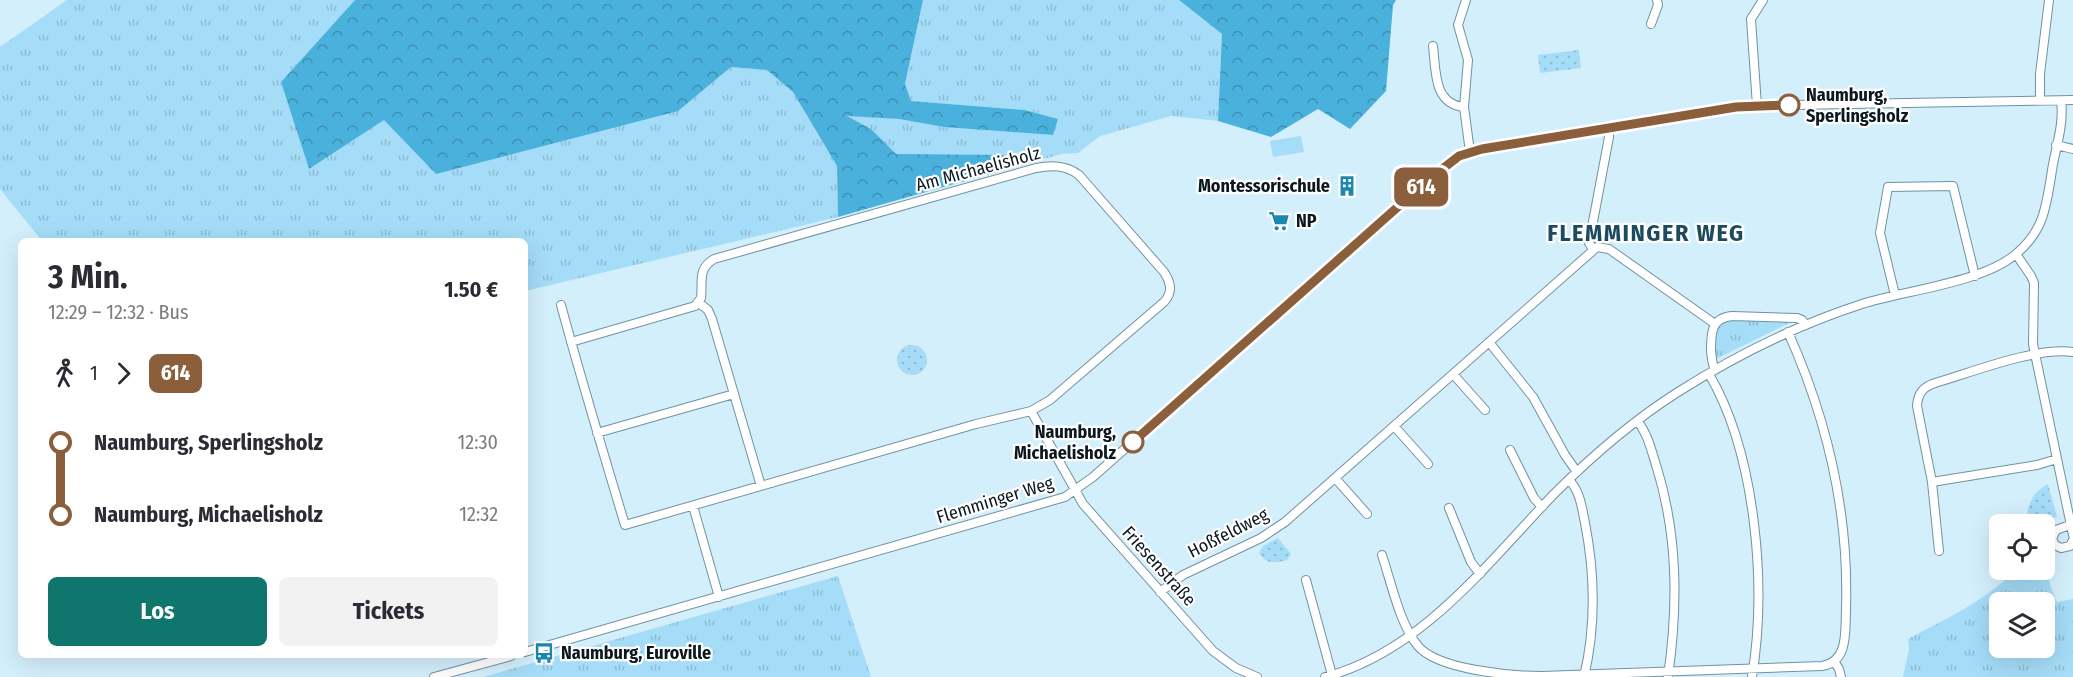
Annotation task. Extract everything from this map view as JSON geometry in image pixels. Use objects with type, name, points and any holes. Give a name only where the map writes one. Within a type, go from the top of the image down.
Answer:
[{"type":"street","points":[[1466,0],[1458,25],[1468,60],[1464,107],[1470,152]]},
{"type":"street","points":[[1651,24],[1658,5],[1657,0]]},
{"type":"street","points":[[1757,106],[1750,19],[1763,0]]},
{"type":"street","points":[[2040,101],[2040,74],[2049,0]]},
{"type":"street","points":[[1433,46],[1440,93],[1447,102],[1464,107]]},
{"type":"street","points":[[1306,580],[1329,676],[1371,659],[1410,634],[1445,606],[1480,574],[1577,472],[1677,393],[1788,332],[1860,305],[1975,276],[1992,270],[2016,255],[2032,237],[2042,218],[2062,118],[2061,100]]},
{"type":"street","name":"Flemminger Weg","points":[[528,651],[1047,503],[1075,491],[1166,414],[1450,161],[1470,152],[1608,128],[1757,106],[2073,100]]},
{"type":"street","points":[[1608,128],[1609,137],[1589,243],[1593,249],[1602,247],[1609,249],[1715,324]]},
{"type":"street","points":[[2056,145],[2073,149]]},
{"type":"street","name":"Am Michaelisholz","points":[[561,305],[625,525],[991,420],[1032,411],[1061,392],[1156,309],[1169,296],[1170,288],[1164,272],[1084,180],[1064,166],[1036,168],[714,259],[701,273],[702,291],[699,303]]},
{"type":"street","points":[[1895,295],[1880,232],[1888,187],[1953,186],[1975,276]]},
{"type":"street","name":"Hoßfeldweg","points":[[1160,592],[1183,575],[1275,529],[1593,249]]},
{"type":"street","points":[[2016,255],[2034,283],[2032,321],[2034,354],[2073,535]]},
{"type":"street","points":[[571,342],[699,303],[708,310],[712,319],[761,486]]},
{"type":"street","points":[[1753,673],[1758,629],[1754,521],[1748,487],[1733,431],[1712,372],[1712,328],[1722,318],[1732,316],[1797,318],[1806,325]]},
{"type":"street","points":[[1382,555],[1410,634],[1424,652],[1457,665],[1496,675],[1753,673],[1822,666],[1834,661],[1839,658],[1843,648],[1846,599],[1839,498],[1820,416],[1788,332]]},
{"type":"street","points":[[1489,342],[1533,397],[1577,472]]},
{"type":"street","points":[[1939,550],[1932,482],[1917,406],[1919,394],[1935,383],[2034,354],[2073,352]]},
{"type":"street","points":[[1453,374],[1485,410]]},
{"type":"street","points":[[597,433],[734,394]]},
{"type":"street","points":[[1032,411],[1075,491]]},
{"type":"street","points":[[1638,422],[1644,431],[1662,483],[1673,543],[1675,610],[1669,674]]},
{"type":"street","points":[[1394,426],[1428,464]]},
{"type":"street","points":[[1510,450],[1534,498],[1542,507]]},
{"type":"street","points":[[1932,482],[2037,465],[2057,459]]},
{"type":"street","points":[[1335,478],[1367,514]]},
{"type":"street","points":[[1569,480],[1577,490],[1582,509],[1590,550],[1593,587],[1591,625],[1584,676]]},
{"type":"street","name":"Friesenstraße","points":[[1075,491],[1090,514],[1224,660],[1257,677]]},
{"type":"street","points":[[693,506],[719,597]]},
{"type":"street","points":[[1449,508],[1471,562],[1480,574]]},
{"type":"street","points":[[2070,525],[2056,530],[2052,539],[2055,545],[2061,548],[2070,546],[2073,540]]},
{"type":"street","points":[[434,677],[501,658]]},
{"type":"street","points":[[1834,661],[1841,677]]},
{"type":"green space","points":[[67,0],[355,0],[281,82],[309,169],[384,120],[678,111],[731,67],[767,70],[793,92],[837,166],[838,217],[528,290],[528,238],[40,238],[0,189],[0,47]]},
{"type":"green space","points":[[355,0],[923,0],[905,84],[911,101],[1025,110],[1058,119],[1053,135],[944,127],[899,119],[847,116],[871,129],[896,154],[1004,155],[1007,169],[838,217],[837,166],[793,92],[767,70],[731,67],[678,111],[436,174],[384,120],[309,169],[281,82]]},
{"type":"green space","points":[[923,0],[1179,0],[1222,34],[1218,121],[1171,116],[1100,136],[1078,153],[1062,154],[1007,169],[1004,155],[896,155],[871,129],[845,115],[899,119],[944,127],[1053,135],[1058,119],[1025,110],[911,101],[905,84]]},
{"type":"green space","points":[[1179,0],[1396,0],[1393,5],[1386,91],[1350,129],[1318,109],[1271,137],[1218,121],[1222,34]]},
{"type":"green space","points":[[1579,50],[1581,68],[1540,73],[1538,55]]},
{"type":"green space","points":[[1301,136],[1304,152],[1273,157],[1270,141]]},
{"type":"green space","points":[[1728,319],[1789,320],[1789,323],[1716,359],[1713,347],[1714,336],[1719,327]]},
{"type":"green space","points":[[912,345],[923,349],[927,360],[923,371],[912,375],[901,371],[897,360],[901,349]]},
{"type":"green space","points":[[2048,484],[2057,517],[2055,518],[2055,514],[2027,514],[2034,496]]},
{"type":"green space","points":[[1278,538],[1291,554],[1287,560],[1268,561],[1259,553],[1263,546]]},
{"type":"green space","points":[[838,576],[871,677],[483,677]]},
{"type":"green space","points":[[2005,580],[2049,580],[2053,592],[1991,592]]},
{"type":"green space","points":[[1989,593],[1989,658],[2055,658],[2055,597],[2057,602],[2073,599],[2073,677],[1903,677],[1909,649],[1908,639]]},
{"type":"bus line","name":"614","points":[[1133,442],[1427,181],[1459,156],[1482,149],[1736,107],[1789,105]]},
{"type":"place","name":"Naumburg, Sperlingsholz","points":[[1789,105]]},
{"type":"place","name":"Montessorischule","points":[[1347,186]]},
{"type":"place","name":"NP","points":[[1279,221]]},
{"type":"place","name":"Naumburg, Michaelisholz","points":[[1133,442]]},
{"type":"place","name":"Naumburg, Euroville","points":[[544,653]]},
{"type":"district","name":"FLEMMINGER WEG","points":[[1646,233]]}]
